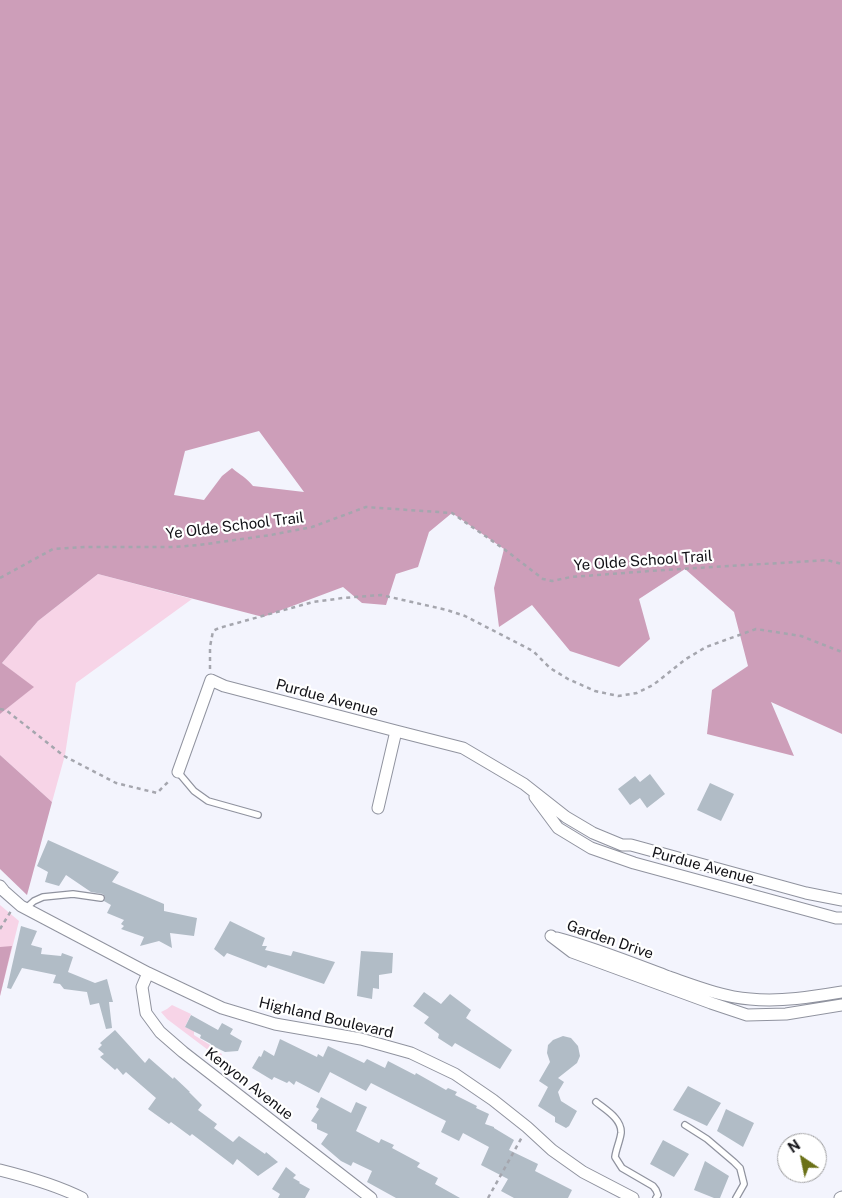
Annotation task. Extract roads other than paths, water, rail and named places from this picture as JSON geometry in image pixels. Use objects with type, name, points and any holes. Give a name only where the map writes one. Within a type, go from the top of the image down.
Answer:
[{"type":"street","name":"Purdue Avenue","points":[[178,772],[211,680],[224,686],[464,748],[524,784],[566,817],[593,833],[622,845],[806,893],[842,900]]},
{"type":"street","points":[[378,808],[396,731]]},
{"type":"street","name":"Purdue Avenue","points":[[524,784],[558,828],[591,848],[634,863],[836,918],[842,918]]},
{"type":"street","name":"Highland Boulevard","points":[[0,886],[21,905],[148,974],[222,1008],[275,1024],[361,1039],[411,1053],[455,1074],[493,1100],[528,1127],[552,1150],[583,1172],[633,1198]]},
{"type":"street","name":"Garden Drive","points":[[842,992],[777,1001],[748,999],[706,990],[603,952],[551,936],[572,952],[747,1015],[786,1014],[842,1005]]},
{"type":"street","name":"Kenyon Avenue","points":[[148,974],[142,987],[146,1013],[160,1032],[371,1198]]},
{"type":"street","points":[[0,1170],[25,1176],[82,1198]]},
{"type":"lane","points":[[178,772],[194,791],[208,801],[258,815]]},
{"type":"lane","points":[[21,905],[43,897],[73,894],[101,898]]},
{"type":"lane","points":[[596,1102],[614,1117],[621,1126],[621,1134],[614,1157],[622,1168],[653,1186],[658,1195],[656,1198]]},
{"type":"lane","points":[[685,1125],[707,1140],[740,1168],[744,1184],[736,1198]]}]
